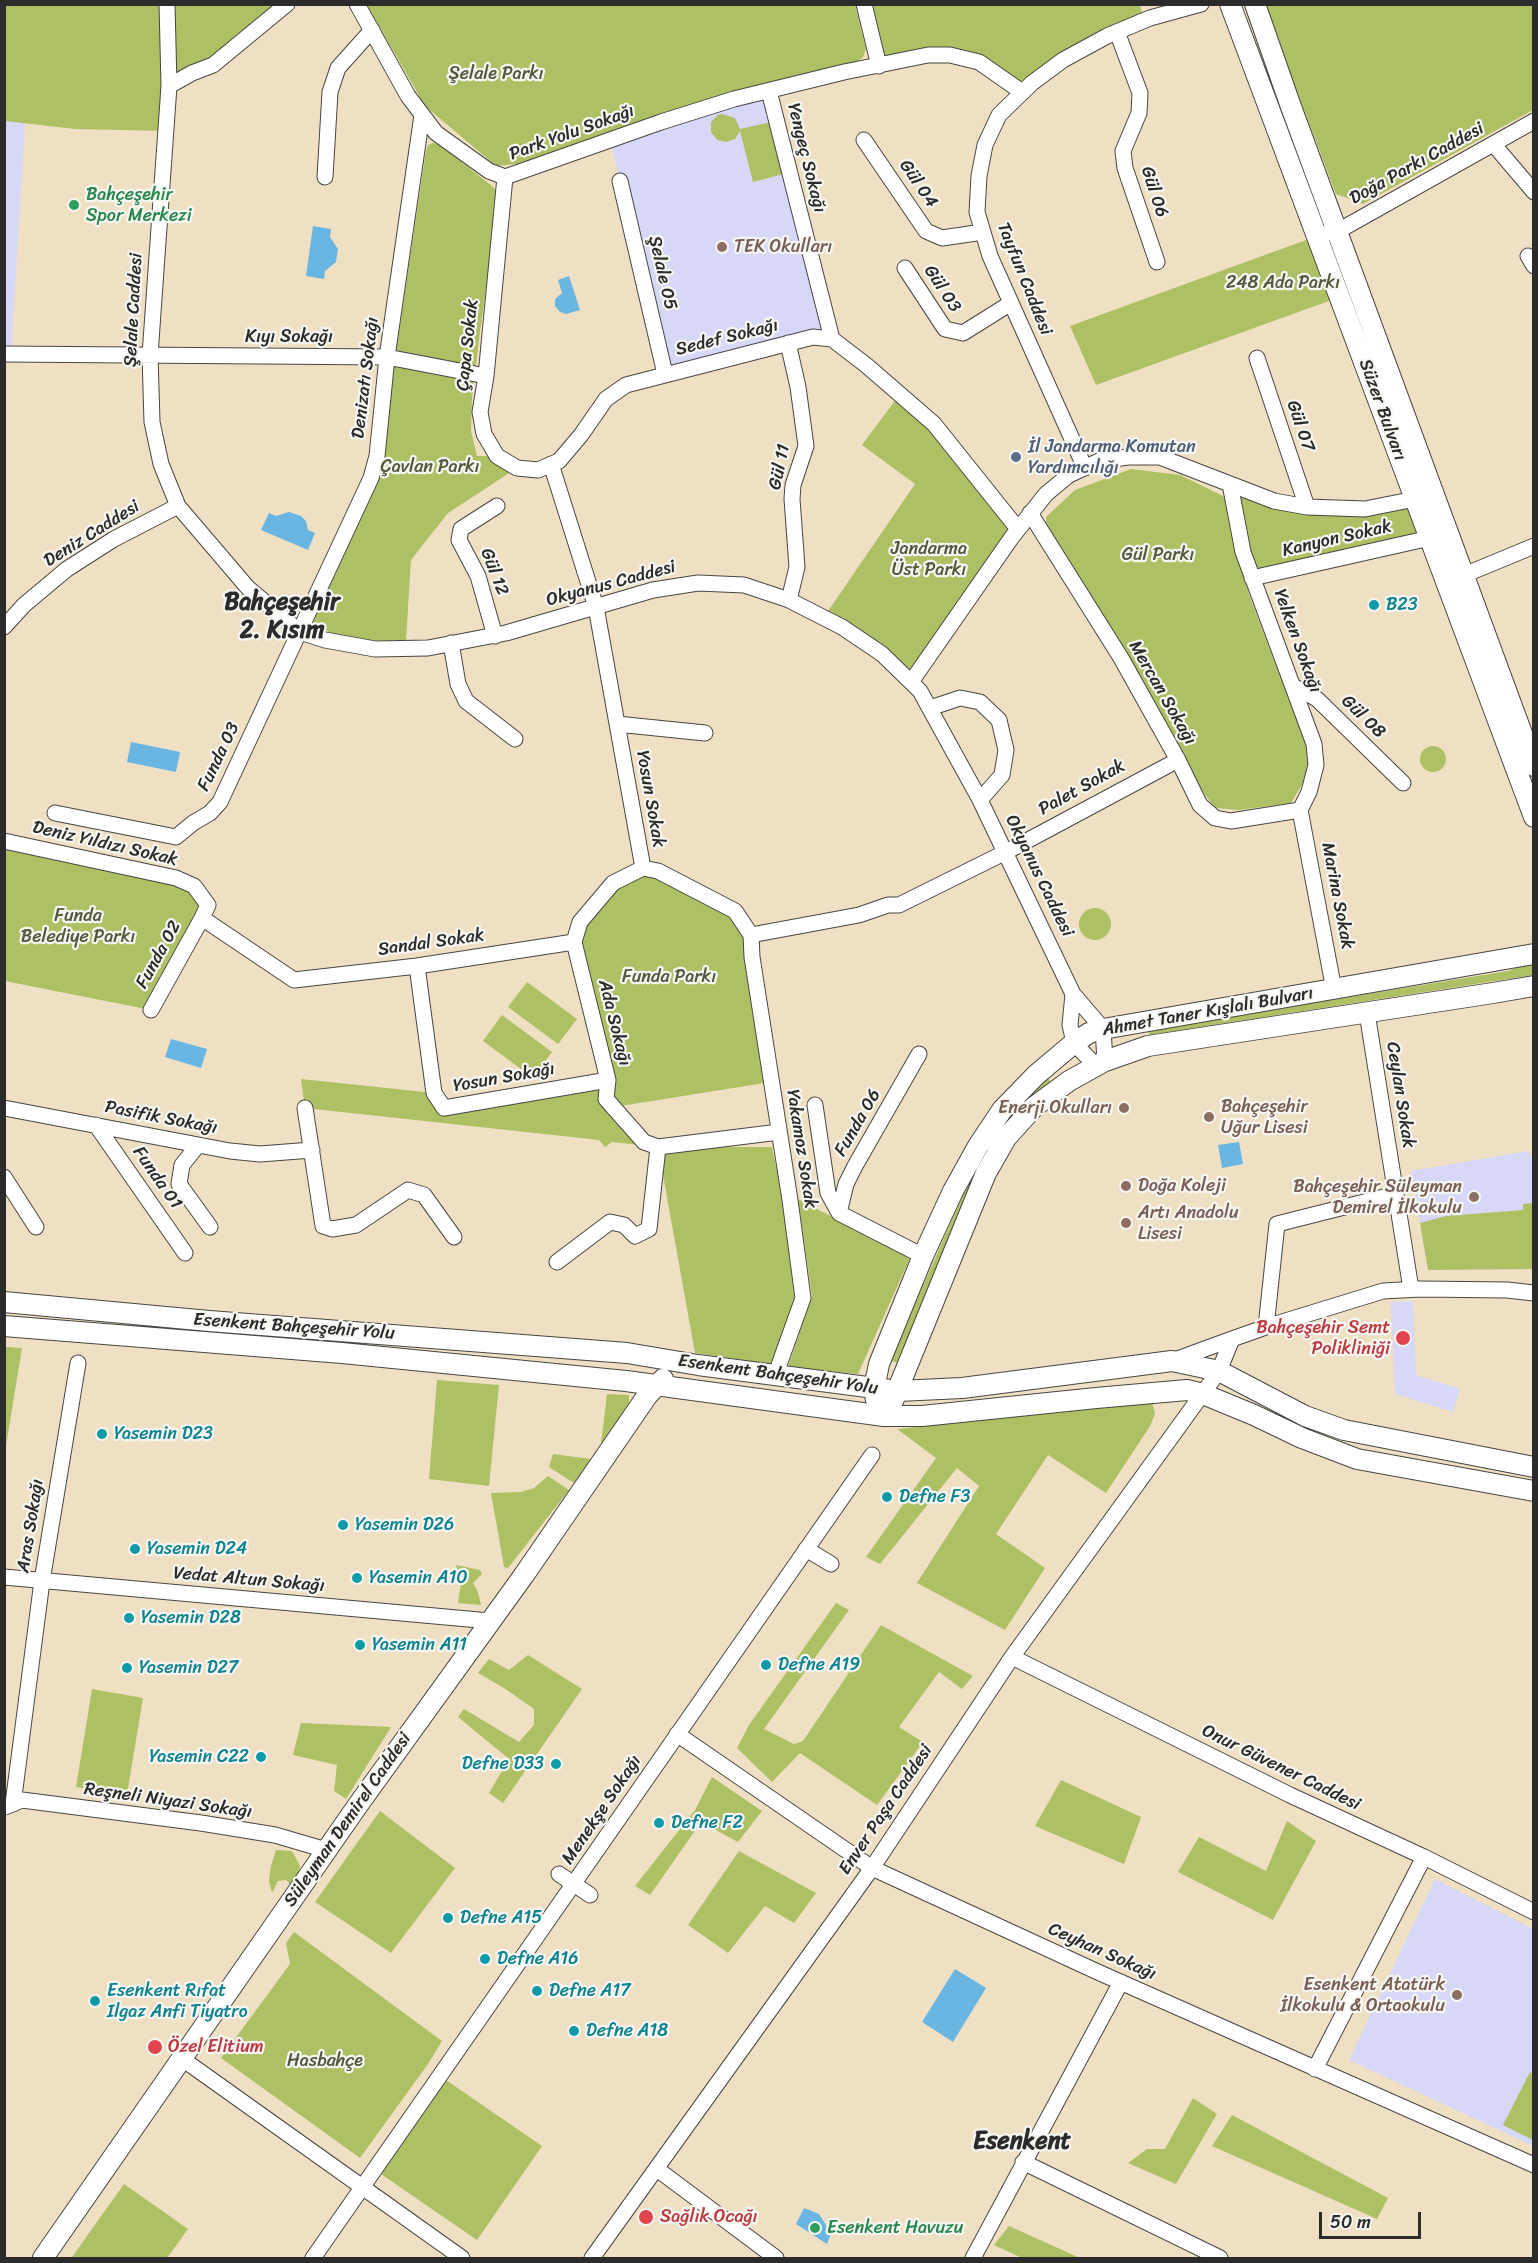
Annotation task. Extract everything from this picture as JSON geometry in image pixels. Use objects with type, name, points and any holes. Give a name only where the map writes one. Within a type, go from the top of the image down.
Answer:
[{"type":"main road","name":"Süzer Bulvarı","points":[[1230,4],[1533,817]]},
{"type":"main road","name":"Süzer Bulvarı","points":[[1255,4],[1533,766]]},
{"type":"main road","name":"Ahmet Taner Kışlalı Bulvarı","points":[[874,1389],[877,1368],[923,1256],[953,1191],[978,1146],[1002,1110],[1036,1075],[1074,1042],[1089,1033],[1102,1029],[1334,990],[1531,952]]},
{"type":"main road","name":"Ahmet Taner Kışlalı Bulvarı","points":[[884,1416],[898,1391],[986,1173],[1006,1138],[1034,1107],[1069,1081],[1100,1063],[1148,1046],[1533,986]]},
{"type":"main road","points":[[1514,990],[1533,994]]},
{"type":"main road","name":"Esenkent Bahçeşehir Yolu","points":[[4,1302],[638,1355],[898,1391],[962,1388],[1172,1361],[1211,1382],[1344,1430],[1533,1467]]},
{"type":"main road","name":"Esenkent Bahçeşehir Yolu","points":[[4,1326],[342,1353],[657,1384],[884,1416],[922,1416],[1186,1390],[1211,1382]]},
{"type":"main road","points":[[638,1355],[654,1371],[657,1384]]},
{"type":"main road","name":"Süleyman Demirel Caddesi","points":[[43,2259],[326,1850],[657,1384],[674,1370],[688,1363]]},
{"type":"main road","name":"Esenkent Bahçeşehir Yolu","points":[[1211,1382],[1254,1415],[1302,1438],[1357,1459],[1533,1491]]},
{"type":"main road","points":[[874,1389],[878,1405],[884,1416]]},
{"type":"street","name":"Şelale Caddesi","points":[[166,4],[169,86],[150,355],[152,422],[161,464],[178,506]]},
{"type":"street","points":[[169,86],[213,64],[287,4]]},
{"type":"street","name":"Park Yolu Sokağı","points":[[357,4],[408,96],[436,133],[489,171],[505,177],[661,122],[769,90],[928,55],[950,55],[980,62],[1022,92]]},
{"type":"street","points":[[864,4],[879,66]]},
{"type":"street","name":"Tayfun Caddesi","points":[[1085,468],[990,256],[982,232],[977,212],[979,176],[985,145],[999,115],[1022,92],[1064,60],[1117,32],[1150,18],[1201,4]]},
{"type":"street","points":[[325,177],[330,92],[338,68],[372,30]]},
{"type":"street","name":"Gül 06","points":[[1117,32],[1140,93],[1139,113],[1123,151],[1125,168],[1157,262]]},
{"type":"street","name":"Yengeç Sokağı","points":[[769,90],[832,339]]},
{"type":"street","name":"Denizatı Sokağı","points":[[300,632],[370,478],[377,456],[387,357],[422,115]]},
{"type":"street","name":"Doğa Parkı Caddesi","points":[[1317,236],[1338,231],[1533,121]]},
{"type":"street","name":"Gül 04","points":[[864,140],[926,231],[942,238],[982,232]]},
{"type":"street","points":[[1494,145],[1533,192]]},
{"type":"street","name":"Çapa Sokak","points":[[505,177],[486,376],[480,412],[484,434],[496,456],[517,468],[538,470],[551,464]]},
{"type":"street","name":"Şelale 05","points":[[620,181],[665,374]]},
{"type":"street","name":"Gül 03","points":[[905,268],[945,329],[963,333],[1011,303]]},
{"type":"street","name":"Sedef Sokağı","points":[[551,464],[559,461],[581,435],[606,399],[626,385],[813,337],[832,339]]},
{"type":"street","points":[[832,339],[934,424],[1018,528]]},
{"type":"street","name":"Gül 11","points":[[788,343],[798,387],[806,446],[792,499],[797,567],[789,600]]},
{"type":"street","name":"Kıyı Sokağı","points":[[4,354],[387,357],[486,376]]},
{"type":"street","name":"Gül 07","points":[[1257,358],[1307,507]]},
{"type":"street","points":[[911,682],[1018,528],[1046,494],[1069,475],[1099,461],[1128,457],[1160,457],[1274,501],[1307,507],[1365,509],[1415,499]]},
{"type":"street","points":[[551,464],[596,607]]},
{"type":"street","name":"Yelken Sokağı","points":[[1230,484],[1243,552],[1314,744],[1316,765],[1309,792],[1300,810]]},
{"type":"street","name":"Okyanus Caddesi","points":[[178,506],[248,588],[300,632],[325,640],[375,648],[428,648],[495,636],[653,590],[698,583],[744,585],[789,600],[842,627],[882,654],[920,691],[980,800],[1073,994]]},
{"type":"street","name":"Deniz Caddesi","points":[[4,627],[24,605],[67,569],[114,539],[178,506]]},
{"type":"street","name":"Gül 12","points":[[495,636],[478,576],[459,540],[461,528],[497,506]]},
{"type":"street","name":"Mercan Sokağı","points":[[1030,513],[1121,658],[1178,760],[1200,805],[1215,818],[1231,821],[1300,810]]},
{"type":"street","name":"Kanyon Sokak","points":[[1252,578],[1430,538]]},
{"type":"street","points":[[1464,575],[1533,546]]},
{"type":"street","name":"Yosun Sokak","points":[[596,607],[643,868],[658,871],[735,911],[751,935]]},
{"type":"street","name":"Funda 03","points":[[55,813],[177,837],[193,823],[210,813],[220,802],[300,632]]},
{"type":"street","points":[[451,643],[458,684],[466,701],[515,738]]},
{"type":"street","name":"Gül 08","points":[[1293,686],[1317,699],[1403,783]]},
{"type":"street","points":[[930,708],[960,698],[980,702],[999,720],[1006,750],[1002,775],[980,800]]},
{"type":"street","points":[[617,724],[705,733]]},
{"type":"street","name":"Palet Sokak","points":[[1006,852],[1178,760]]},
{"type":"street","name":"Marina Sokak","points":[[1300,810],[1334,990]]},
{"type":"street","name":"Deniz Yıldızı Sokak","points":[[4,841],[176,878],[194,886],[208,905],[202,918]]},
{"type":"street","points":[[751,935],[859,915],[888,905],[899,905],[1006,852]]},
{"type":"street","points":[[574,942],[580,922],[613,883],[643,868]]},
{"type":"street","name":"Sandal Sokak","points":[[202,918],[294,980],[417,966],[574,942]]},
{"type":"street","name":"Funda 02","points":[[151,1010],[202,918]]},
{"type":"street","name":"Yakamoz Sokak","points":[[751,935],[752,957],[803,1298],[779,1365]]},
{"type":"street","name":"Ada Sokağı","points":[[574,942],[608,1080],[606,1099],[645,1142],[658,1147]]},
{"type":"street","name":"Yosun Sokağı","points":[[417,966],[434,1093],[444,1108],[608,1080]]},
{"type":"street","points":[[1073,994],[1102,1029],[1100,1063]]},
{"type":"street","points":[[1073,994],[1070,1025],[1074,1042],[1100,1063]]},
{"type":"street","name":"Ceylan Sokak","points":[[1367,1013],[1411,1289]]},
{"type":"street","name":"Funda 06","points":[[839,1213],[846,1184],[918,1054]]},
{"type":"street","name":"Funda 06","points":[[815,1105],[828,1193],[839,1213]]},
{"type":"street","name":"Pasifik Sokağı","points":[[4,1108],[198,1145],[260,1154],[312,1150]]},
{"type":"street","points":[[306,1108],[322,1226],[332,1229],[356,1225],[408,1190],[424,1195],[453,1237]]},
{"type":"street","name":"Funda 01","points":[[96,1125],[185,1253]]},
{"type":"street","points":[[557,1262],[610,1222],[624,1225],[635,1236],[649,1229],[658,1147],[779,1132]]},
{"type":"street","name":"Funda 01","points":[[198,1145],[182,1164],[179,1184],[210,1227]]},
{"type":"street","points":[[4,1177],[36,1227]]},
{"type":"street","points":[[1266,1327],[1277,1224],[1396,1194]]},
{"type":"street","points":[[839,1213],[923,1256]]},
{"type":"street","points":[[1172,1361],[1266,1327],[1383,1291],[1507,1290],[1533,1293]]},
{"type":"street","name":"Enver Paşa Caddesi","points":[[592,2259],[872,1868],[1012,1657],[1211,1382],[1232,1339]]},
{"type":"street","name":"Aras Sokağı","points":[[9,1806],[42,1581],[78,1363]]},
{"type":"street","name":"Menekşe Sokağı","points":[[313,2259],[872,1455]]},
{"type":"street","points":[[806,1549],[831,1564]]},
{"type":"street","name":"Vedat Altun Sokağı","points":[[4,1577],[490,1621]]},
{"type":"street","name":"Onur Güvener Caddesi","points":[[1012,1657],[1290,1795],[1533,1911]]},
{"type":"street","name":"Ceyhan Sokağı","points":[[677,1734],[872,1868],[1121,1982],[1533,2165]]},
{"type":"street","name":"Reşneli Niyazi Sokağı","points":[[9,1806],[22,1800],[220,1826],[275,1835],[326,1850]]},
{"type":"street","points":[[1315,2069],[1424,1857]]},
{"type":"street","points":[[559,1874],[590,1895]]},
{"type":"street","points":[[973,2259],[1121,1982]]},
{"type":"street","points":[[181,2058],[462,2259]]},
{"type":"street","points":[[1023,2162],[1220,2259]]},
{"type":"street","points":[[657,2169],[776,2259]]},
{"type":"shaded area","name":"TEK Okulları","points":[[769,91],[832,339],[665,374],[610,140]]},
{"type":"shaded area","points":[[4,121],[25,123],[11,354],[4,354]]},
{"type":"shaded area","name":"Bahçeşehir Süleyman Demirel İlkokulu","points":[[1528,1151],[1534,1161],[1533,1269],[1428,1270],[1411,1171]]},
{"type":"shaded area","name":"Bahçeşehir Semt Polikliniği","points":[[1413,1301],[1416,1375],[1460,1389],[1453,1412],[1395,1394],[1391,1302]]},
{"type":"shaded area","name":"Esenkent Atatürk İlkokulu & Ortaokulu","points":[[1435,1879],[1533,1929],[1533,2146],[1349,2060]]},
{"type":"green space","points":[[1140,4],[1143,16],[1023,84],[970,56],[879,64],[864,5]]},
{"type":"green space","points":[[4,5],[287,5],[213,65],[169,86],[166,131],[75,129],[5,121]]},
{"type":"green space","name":"Şelale Parkı","points":[[367,5],[855,5],[866,49],[863,57],[853,65],[792,77],[715,97],[655,116],[526,163],[496,166],[425,106]]},
{"type":"green space","points":[[1264,5],[1533,5],[1533,110],[1363,204],[1336,194]]},
{"type":"green space","points":[[722,114],[735,118],[740,129],[771,122],[784,174],[753,182],[740,131],[735,139],[726,142],[717,140],[711,132],[711,122]]},
{"type":"green space","name":"Çavlan Parkı","points":[[433,143],[440,145],[499,194],[472,398],[471,431],[477,456],[497,456],[517,468],[448,513],[411,560],[406,640],[358,641],[337,637],[313,622],[361,515],[392,379],[426,151],[428,145]]},
{"type":"green space","name":"248 Ada Parkı","points":[[1317,236],[1340,297],[1096,385],[1070,326]]},
{"type":"green space","name":"Jandarma Üst Parkı","points":[[900,394],[1018,529],[911,682],[824,617],[915,484],[862,445]]},
{"type":"green space","name":"Gül Parkı","points":[[1131,469],[1180,475],[1225,497],[1249,595],[1310,755],[1303,783],[1291,803],[1239,810],[1215,808],[1190,774],[1157,707],[1108,622],[1046,530],[1046,517],[1075,490]]},
{"type":"green space","points":[[1230,484],[1307,507],[1415,499],[1430,538],[1252,578]]},
{"type":"green space","points":[[1433,746],[1442,750],[1446,759],[1442,768],[1433,772],[1424,768],[1420,759],[1424,750]]},
{"type":"green space","name":"Funda Belediye Parkı","points":[[4,841],[175,878],[208,905],[151,1010],[5,981]]},
{"type":"green space","name":"Funda Parkı","points":[[658,871],[747,927],[771,1082],[614,1107],[658,1147],[612,1142],[605,1147],[599,1140],[305,1108],[301,1079],[434,1093],[444,1108],[608,1080],[574,942],[613,883]]},
{"type":"green space","points":[[1095,908],[1106,913],[1111,924],[1106,935],[1095,940],[1084,935],[1079,924],[1084,913]]},
{"type":"green space","points":[[1533,961],[1533,975],[1149,1035],[1148,1030],[1508,971]]},
{"type":"green space","points":[[527,982],[577,1019],[558,1044],[508,1007]]},
{"type":"green space","points":[[502,1015],[552,1052],[533,1078],[483,1041]]},
{"type":"green space","points":[[1047,1077],[1052,1083],[982,1168],[897,1363],[890,1360],[976,1166],[1010,1115]]},
{"type":"green space","points":[[658,1147],[772,1147],[782,1195],[795,1302],[771,1364],[695,1353]]},
{"type":"green space","points":[[798,1199],[910,1258],[858,1374],[788,1367],[812,1296]]},
{"type":"green space","points":[[1533,1203],[1533,1269],[1428,1270],[1420,1223],[1446,1216],[1523,1210],[1523,1204]]},
{"type":"green space","points":[[5,1347],[22,1348],[4,1452]]},
{"type":"green space","points":[[437,1380],[499,1385],[489,1486],[429,1479]]},
{"type":"green space","points":[[607,1394],[629,1395],[629,1403],[601,1444]]},
{"type":"green space","points":[[1152,1402],[1155,1414],[1150,1426],[1106,1493],[1048,1455],[996,1534],[1045,1568],[1005,1630],[917,1583],[979,1486],[957,1468],[880,1564],[866,1557],[936,1458],[897,1429]]},
{"type":"green space","points":[[553,1454],[591,1459],[574,1483],[549,1467]]},
{"type":"green space","points":[[548,1476],[569,1490],[508,1568],[504,1567],[491,1493],[521,1492],[534,1488]]},
{"type":"green space","points":[[456,1565],[480,1570],[482,1574],[473,1583],[481,1605],[458,1603],[461,1583]]},
{"type":"green space","points":[[836,1603],[849,1610],[764,1729],[794,1744],[803,1741],[881,1625],[973,1676],[962,1689],[939,1672],[899,1727],[923,1742],[877,1805],[800,1753],[772,1782],[737,1748],[749,1725]]},
{"type":"green space","points":[[528,1655],[582,1689],[503,1803],[489,1793],[509,1759],[458,1717],[464,1709],[519,1742],[534,1725],[534,1709],[478,1673],[489,1659],[509,1670]]},
{"type":"green space","points":[[92,1689],[143,1698],[127,1794],[76,1787]]},
{"type":"green space","points":[[301,1723],[391,1727],[346,1799],[334,1791],[337,1765],[293,1755]]},
{"type":"green space","points":[[712,1777],[762,1811],[738,1842],[701,1822],[650,1895],[635,1886],[695,1810]]},
{"type":"green space","points":[[1061,1780],[1141,1817],[1124,1864],[1035,1826]]},
{"type":"green space","points":[[380,1811],[455,1868],[391,1953],[315,1902]]},
{"type":"green space","points":[[1287,1821],[1316,1841],[1273,1920],[1178,1872],[1199,1837],[1266,1871]]},
{"type":"green space","points":[[276,1850],[292,1851],[300,1866],[298,1875],[291,1885],[286,1880],[278,1881],[272,1893],[269,1881]]},
{"type":"green space","points":[[739,1851],[816,1893],[794,1923],[765,1906],[728,1953],[688,1925]]},
{"type":"green space","name":"Hasbahçe","points":[[294,1932],[442,2041],[360,2158],[221,2058],[290,1964],[286,1943]]},
{"type":"green space","points":[[1530,2072],[1533,2074],[1533,2140],[1503,2125]]},
{"type":"green space","points":[[443,2078],[542,2146],[477,2240],[378,2172]]},
{"type":"green space","points":[[1193,2098],[1217,2114],[1176,2184],[1128,2163],[1147,2149],[1165,2149]]},
{"type":"green space","points":[[1232,2115],[1388,2198],[1377,2219],[1212,2146]]},
{"type":"green space","points":[[124,2184],[188,2229],[167,2258],[72,2257]]},
{"type":"green space","points":[[1009,2226],[1080,2258],[1022,2258],[994,2245]]},
{"type":"water","points":[[313,226],[331,229],[330,237],[338,249],[336,262],[325,271],[324,279],[306,276]]},
{"type":"water","points":[[569,276],[580,310],[566,314],[560,312],[555,306],[555,299],[562,293],[558,280]]},
{"type":"water","points":[[289,512],[301,516],[306,521],[308,530],[315,533],[308,550],[261,530],[269,513],[276,516]]},
{"type":"water","points":[[131,742],[180,752],[176,772],[127,762]]},
{"type":"water","points":[[171,1039],[207,1049],[201,1068],[165,1057]]},
{"type":"water","points":[[1239,1142],[1243,1164],[1222,1168],[1218,1145]]},
{"type":"water","points":[[955,1969],[986,1988],[953,2042],[922,2022]]},
{"type":"water","name":"Esenkent Havuzu","points":[[804,2208],[819,2214],[831,2233],[827,2244],[796,2224]]},
{"type":"place","name":"Bahçeşehir Spor Merkezi","points":[[74,205]]},
{"type":"place","name":"TEK Okulları","points":[[722,247]]},
{"type":"place","name":"İl Jandarma Komutan Yardımcılığı","points":[[1016,457]]},
{"type":"place","name":"B23","points":[[1374,605]]},
{"type":"place","name":"Enerji Okulları","points":[[1124,1108]]},
{"type":"place","name":"Bahçeşehir Uğur Lisesi","points":[[1209,1117]]},
{"type":"place","name":"Doğa Koleji","points":[[1126,1186]]},
{"type":"place","name":"Bahçeşehir Süleyman Demirel İlkokulu","points":[[1474,1197]]},
{"type":"place","name":"Artı Anadolu Lisesi","points":[[1126,1223]]},
{"type":"place","name":"Bahçeşehir Semt Polikliniği","points":[[1403,1338]]},
{"type":"place","name":"Yasemin D23","points":[[102,1434]]},
{"type":"place","name":"Defne F3","points":[[887,1497]]},
{"type":"place","name":"Yasemin D26","points":[[343,1525]]},
{"type":"place","name":"Yasemin D24","points":[[135,1549]]},
{"type":"place","name":"Yasemin A10","points":[[357,1578]]},
{"type":"place","name":"Yasemin D28","points":[[129,1618]]},
{"type":"place","name":"Yasemin A11","points":[[360,1645]]},
{"type":"place","name":"Defne A19","points":[[766,1665]]},
{"type":"place","name":"Yasemin D27","points":[[127,1668]]},
{"type":"place","name":"Yasemin C22","points":[[261,1757]]},
{"type":"place","name":"Defne D33","points":[[556,1764]]},
{"type":"place","name":"Defne F2","points":[[659,1823]]},
{"type":"place","name":"Defne A15","points":[[448,1918]]},
{"type":"place","name":"Defne A16","points":[[485,1959]]},
{"type":"place","name":"Defne A17","points":[[537,1991]]},
{"type":"place","name":"Esenkent Atatürk İlkokulu & Ortaokulu","points":[[1457,1995]]},
{"type":"place","name":"Esenkent Rıfat Ilgaz Anfi Tiyatro","points":[[95,2001]]},
{"type":"place","name":"Defne A18","points":[[574,2031]]},
{"type":"place","name":"Özel Elitium","points":[[155,2047]]},
{"type":"place","name":"Sağlık Ocağı","points":[[646,2217]]},
{"type":"place","name":"Esenkent Havuzu","points":[[815,2228]]},
{"type":"district","name":"Bahçeşehir 2. Kısım","points":[[282,617]]},
{"type":"district","name":"Esenkent","points":[[1022,2142]]}]
